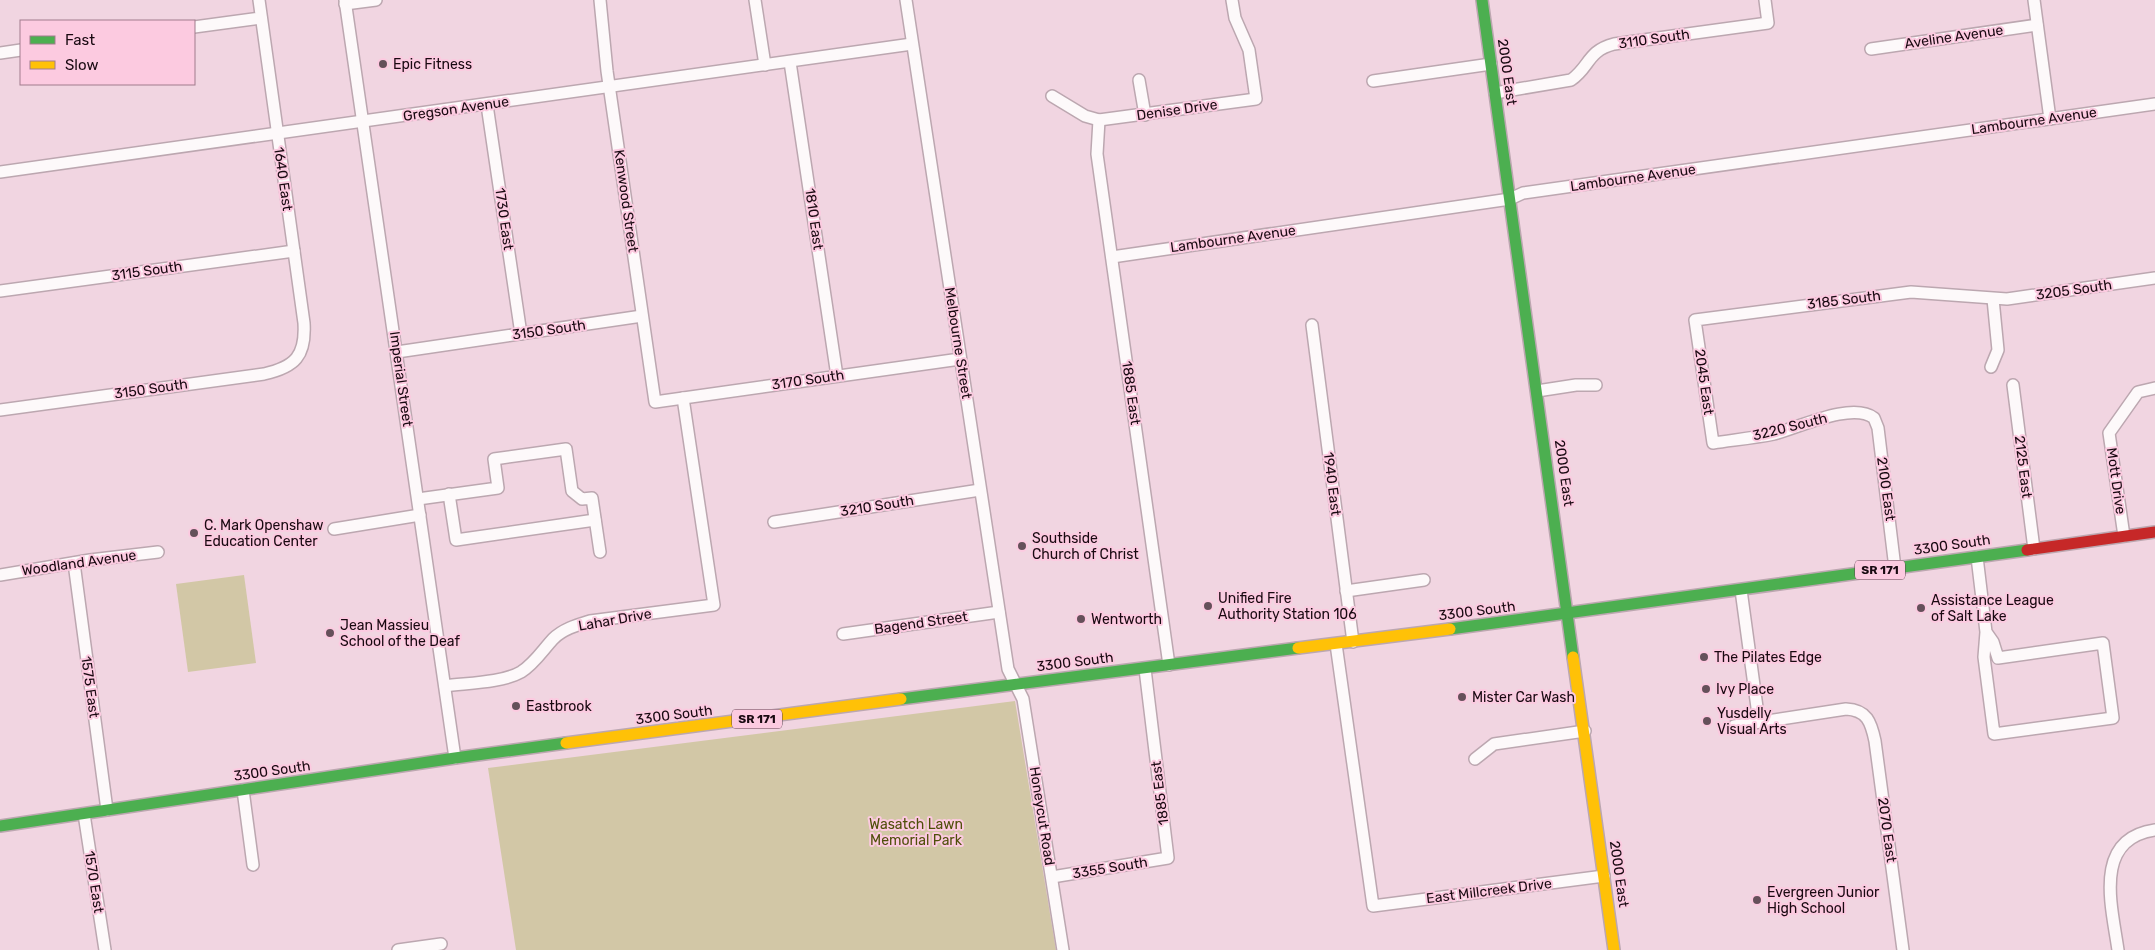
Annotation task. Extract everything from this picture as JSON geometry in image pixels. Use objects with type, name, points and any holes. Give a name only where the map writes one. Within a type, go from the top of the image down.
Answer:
[{"type":"main road","name":"2000 East","points":[[1482,0],[1569,614],[1614,950]]},
{"type":"main road","name":"3300 South","points":[[0,826],[455,758],[1569,614],[2155,532]]},
{"type":"street","name":"1640 East","points":[[259,0],[304,330],[299,358]]},
{"type":"street","points":[[345,2],[376,0]]},
{"type":"street","name":"Kenwood Street","points":[[600,0],[610,87],[655,402]]},
{"type":"street","points":[[755,0],[765,66]]},
{"type":"street","name":"Melbourne Street","points":[[906,0],[1008,669],[1016,684]]},
{"type":"street","name":"Denise Drive","points":[[1099,120],[1256,100],[1249,50],[1235,18],[1232,0]]},
{"type":"street","name":"3110 South","points":[[1495,92],[1571,80],[1578,75],[1594,53],[1614,44],[1768,23],[1765,0]]},
{"type":"street","points":[[2034,0],[2050,119]]},
{"type":"street","name":"Imperial Street","points":[[345,2],[364,122],[455,758]]},
{"type":"street","points":[[195,27],[261,18]]},
{"type":"street","name":"Aveline Avenue","points":[[1871,49],[2037,25]]},
{"type":"street","name":"Gregson Avenue","points":[[0,172],[912,44]]},
{"type":"street","points":[[0,53],[20,50]]},
{"type":"street","name":"1810 East","points":[[790,62],[837,376]]},
{"type":"street","points":[[1373,81],[1491,64]]},
{"type":"street","points":[[1139,80],[1145,115]]},
{"type":"street","points":[[1052,96],[1085,116],[1099,120]]},
{"type":"street","name":"Lambourne Avenue","points":[[1112,257],[1510,199],[1527,193],[2155,104]]},
{"type":"street","name":"1730 East","points":[[487,105],[521,334]]},
{"type":"street","name":"1885 East","points":[[1099,120],[1097,154],[1169,666]]},
{"type":"street","name":"3115 South","points":[[0,290],[294,251]]},
{"type":"street","name":"3205 South","points":[[1992,299],[2007,299],[2155,278]]},
{"type":"street","name":"3185 South","points":[[1695,320],[1911,292],[1992,299]]},
{"type":"street","points":[[1990,367],[1998,350],[1992,299]]},
{"type":"street","name":"3150 South","points":[[397,352],[642,316]]},
{"type":"street","name":"2045 East","points":[[1695,320],[1713,443]]},
{"type":"street","name":"1940 East","points":[[1312,325],[1353,642]]},
{"type":"street","name":"3150 South","points":[[0,410],[264,374],[286,367],[299,358]]},
{"type":"street","name":"3170 South","points":[[655,402],[960,359]]},
{"type":"street","points":[[1537,391],[1576,385],[1596,385]]},
{"type":"street","name":"2125 East","points":[[2013,385],[2034,548]]},
{"type":"street","name":"Mott Drive","points":[[2124,536],[2109,433],[2138,392],[2155,388]]},
{"type":"street","name":"Lahar Drive","points":[[445,686],[501,679],[518,674],[530,666],[554,638],[576,625],[590,621],[714,605],[683,398]]},
{"type":"street","name":"3220 South","points":[[1713,443],[1771,434],[1826,417],[1860,412],[1867,414]]},
{"type":"street","name":"2100 East","points":[[1867,414],[1874,418],[1878,428],[1896,568]]},
{"type":"street","points":[[418,499],[498,488],[494,459],[566,449],[572,491],[582,499],[592,498],[600,552]]},
{"type":"street","name":"3210 South","points":[[774,522],[980,490]]},
{"type":"street","points":[[449,494],[456,540],[595,520]]},
{"type":"street","points":[[334,529],[420,515]]},
{"type":"street","name":"Woodland Avenue","points":[[0,575],[158,552]]},
{"type":"street","points":[[1976,557],[1986,632],[1984,657],[1994,734],[2113,718],[2103,643],[1998,658],[1993,642],[1986,632]]},
{"type":"street","name":"1575 East","points":[[74,563],[107,810]]},
{"type":"street","points":[[1346,591],[1424,580]]},
{"type":"street","points":[[1734,726],[1759,722],[1741,590]]},
{"type":"street","name":"Bagend Street","points":[[843,634],[999,612]]},
{"type":"street","name":"East Millcreek Drive","points":[[1336,644],[1374,906],[1604,876]]},
{"type":"street","name":"1885 East","points":[[1145,669],[1168,858]]},
{"type":"street","name":"Honeycut Road","points":[[1016,684],[1023,699],[1062,950]]},
{"type":"street","name":"2070 East","points":[[1759,722],[1846,709],[1855,709],[1864,713],[1872,727],[1875,741],[1903,950]]},
{"type":"street","points":[[1475,759],[1494,744],[1585,732]]},
{"type":"street","points":[[243,790],[253,865]]},
{"type":"street","name":"1570 East","points":[[84,814],[105,950]]},
{"type":"street","points":[[2118,950],[2110,881],[2111,868],[2125,842],[2148,831],[2155,830]]},
{"type":"street","name":"3355 South","points":[[1052,877],[1168,858]]},
{"type":"street","points":[[398,950],[441,944]]},
{"type":"green space","points":[[244,575],[256,663],[188,672],[176,584]]},
{"type":"green space","name":"Wasatch Lawn Memorial Park","points":[[1015,701],[1056,950],[516,950],[488,768]]},
{"type":"traffic: fast","points":[[1482,0],[1573,657]]},
{"type":"traffic: fast","points":[[1450,629],[2027,550]]},
{"type":"traffic: fast","points":[[901,699],[1298,648]]},
{"type":"traffic: fast","points":[[0,826],[566,743]]},
{"type":"traffic: slow","points":[[1298,648],[1450,629]]},
{"type":"traffic: slow","points":[[1573,657],[1614,950]]},
{"type":"traffic: slow","points":[[566,743],[901,699]]},
{"type":"traffic: jam","points":[[2027,550],[2155,532]]},
{"type":"place","name":"Epic Fitness","points":[[383,64]]},
{"type":"place","name":"C. Mark Openshaw Education Center","points":[[194,533]]},
{"type":"place","name":"Southside Church of Christ","points":[[1022,546]]},
{"type":"place","name":"Unified Fire Authority Station 106","points":[[1208,606]]},
{"type":"place","name":"Assistance League of Salt Lake","points":[[1921,608]]},
{"type":"place","name":"Wentworth","points":[[1081,619]]},
{"type":"place","name":"Jean Massieu School of the Deaf","points":[[330,633]]},
{"type":"place","name":"The Pilates Edge","points":[[1704,657]]},
{"type":"place","name":"Ivy Place","points":[[1706,689]]},
{"type":"place","name":"Mister Car Wash","points":[[1462,697]]},
{"type":"place","name":"Eastbrook","points":[[516,706]]},
{"type":"place","name":"Yusdelly Visual Arts","points":[[1707,721]]},
{"type":"place","name":"Evergreen Junior High School","points":[[1757,900]]}]
